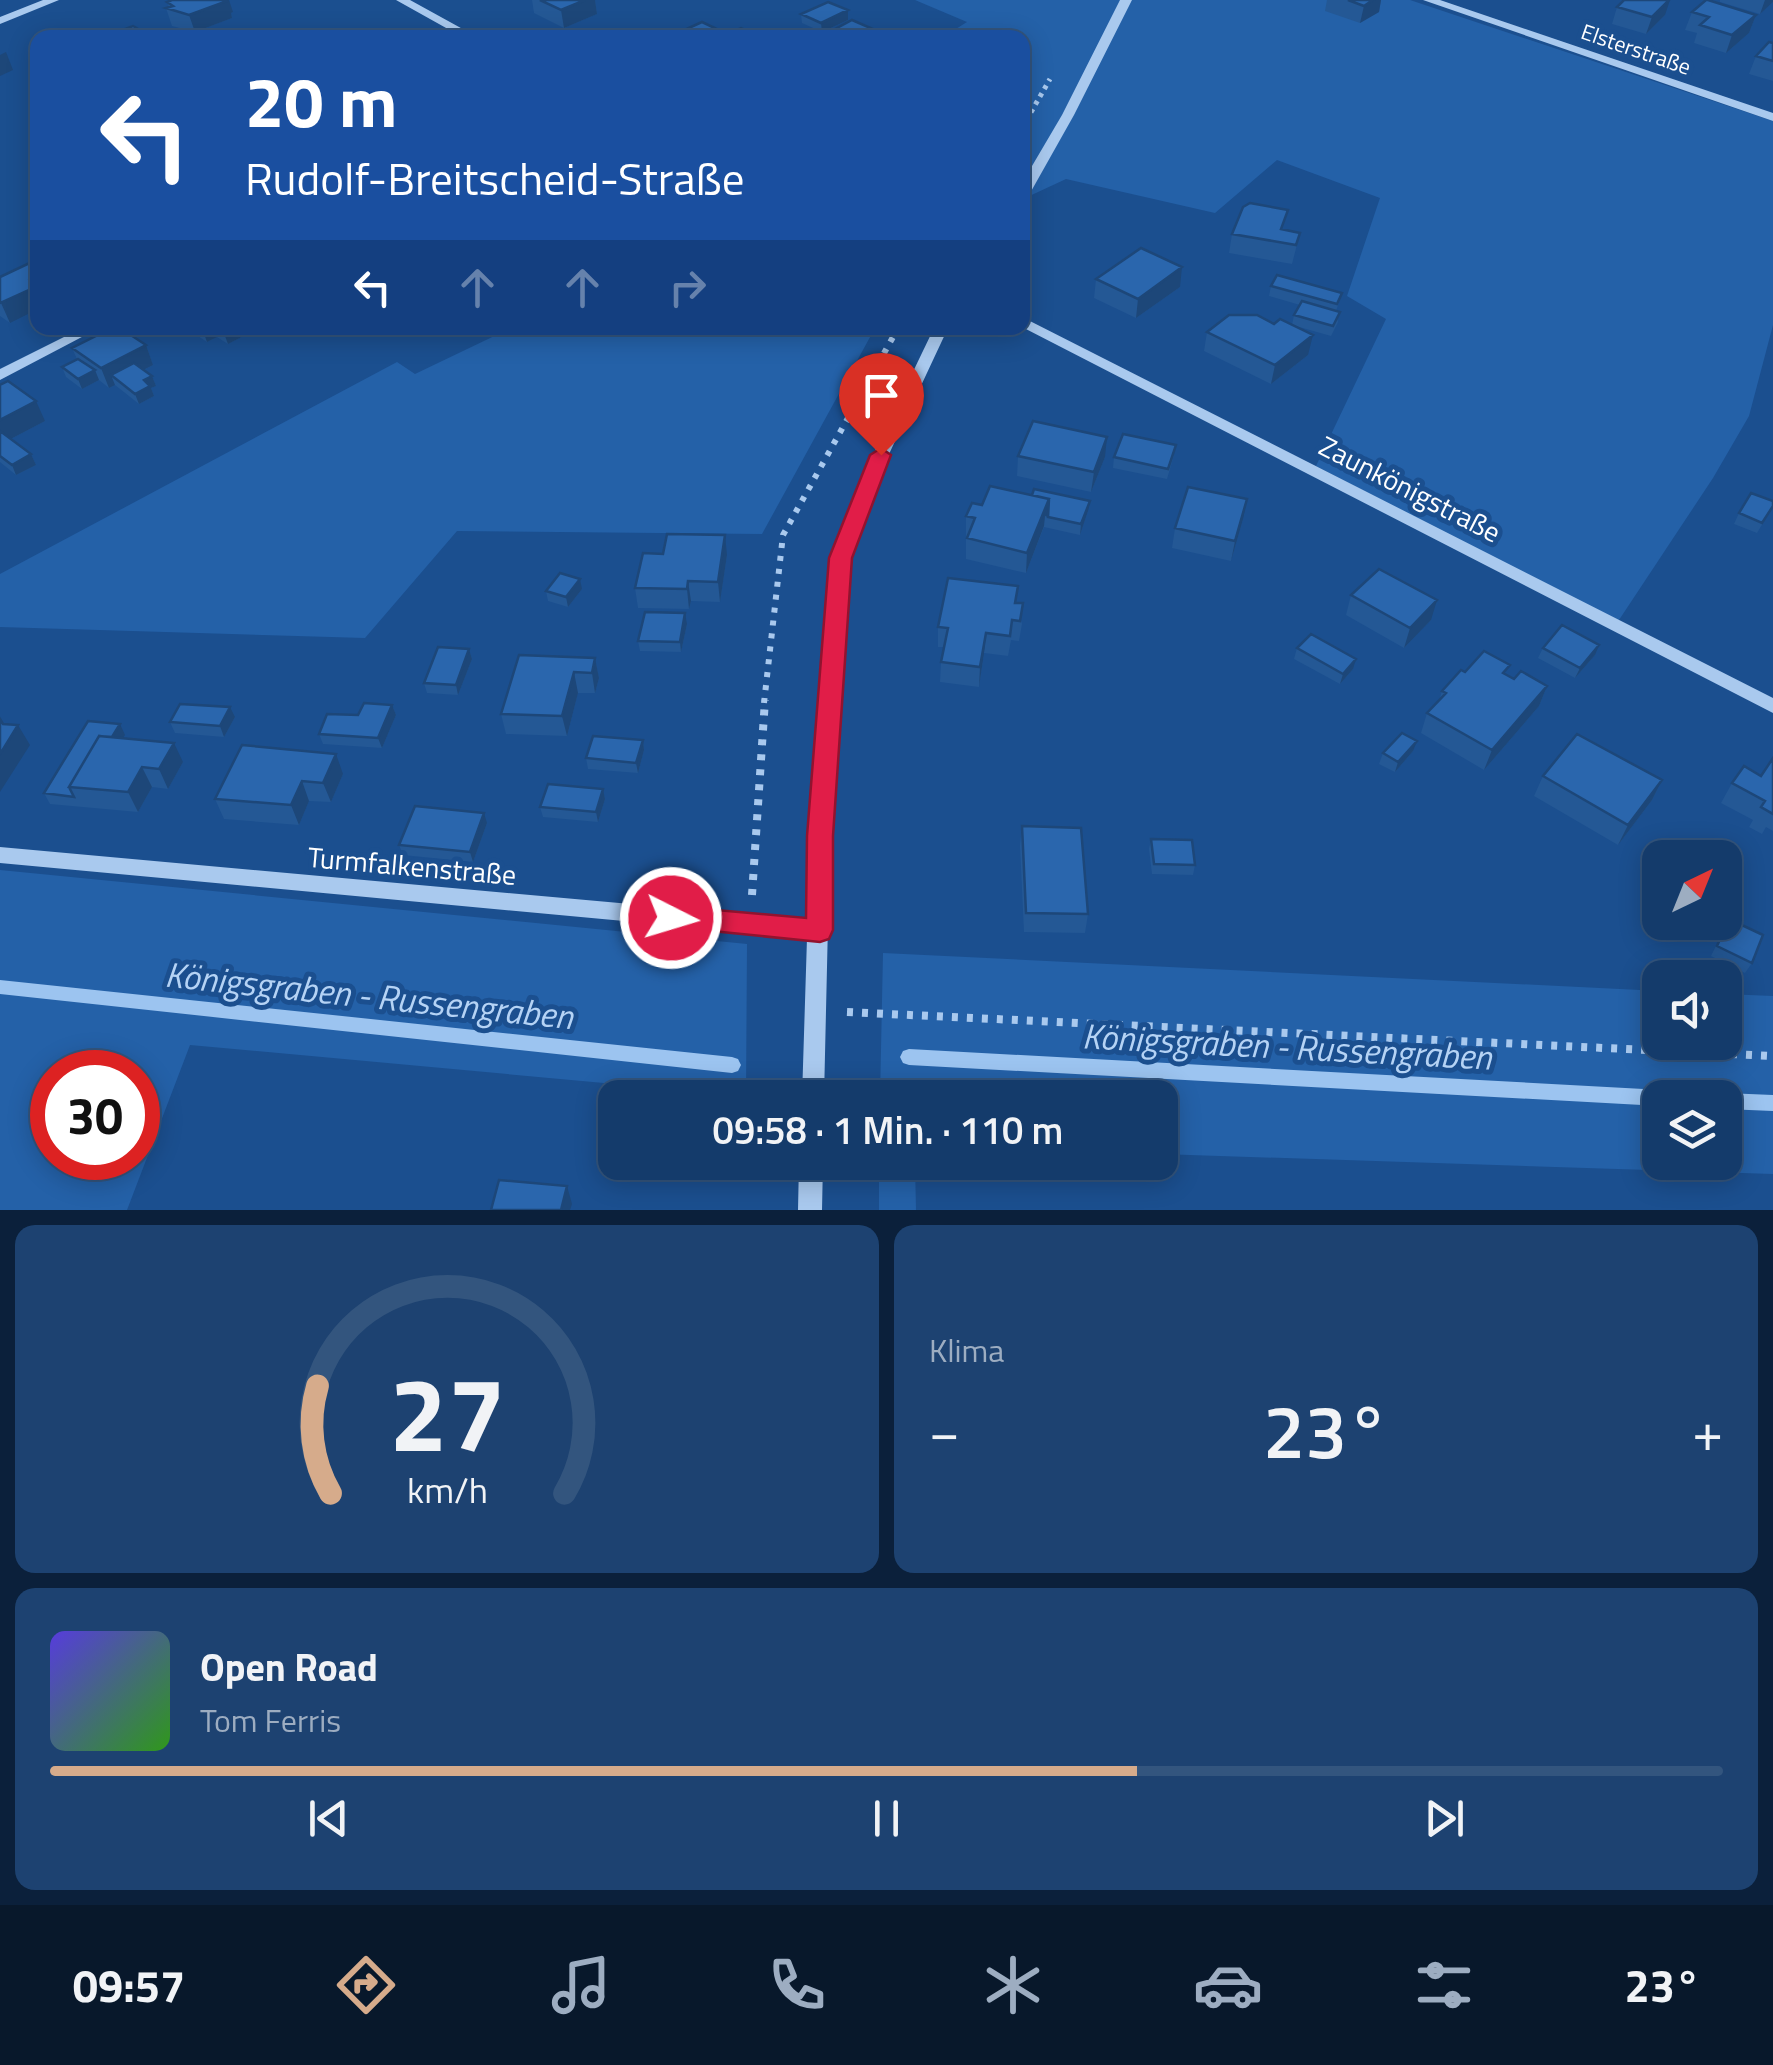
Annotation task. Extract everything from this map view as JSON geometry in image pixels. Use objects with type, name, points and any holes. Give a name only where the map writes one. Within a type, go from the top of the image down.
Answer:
[{"type":"street","points":[[0,21],[53,0]]},
{"type":"street","points":[[402,0],[459,30]]},
{"type":"street","points":[[1030,181],[1126,0]]},
{"type":"street","name":"Elsterstraße","points":[[1429,0],[1773,117]]},
{"type":"street","name":"Zaunkönigstraße","points":[[1030,325],[1773,706]]},
{"type":"street","points":[[0,375],[78,335]]},
{"type":"street","points":[[814,1080],[820,836],[840,558],[867,484],[938,335]]},
{"type":"street","name":"Turmfalkenstraße","points":[[0,855],[820,930]]},
{"type":"street","points":[[810,1210],[811,1180]]},
{"type":"path","points":[[750,925],[768,646],[783,535],[894,335]]},
{"type":"path","points":[[816,1010],[1773,1056]]},
{"type":"shaded area","points":[[915,0],[1410,0],[1773,121],[1773,325],[1749,416],[1617,623],[1316,466],[1386,319],[1347,296],[1380,198],[1277,160],[1215,213],[1066,179],[1030,196],[1030,30],[954,30],[967,22]]},
{"type":"shaded area","points":[[496,335],[871,335],[762,534],[457,531],[365,638],[0,627],[0,574],[397,362],[415,374]]},
{"type":"shaded area","points":[[0,870],[747,944],[746,1080],[598,1082],[190,1045],[160,1124],[160,1050],[30,1050],[30,1180],[138,1180],[127,1210],[0,1210]]},
{"type":"shaded area","points":[[883,953],[1642,990],[1642,1060],[1742,1060],[1742,995],[1773,996],[1773,1174],[1742,1173],[1742,1080],[1642,1080],[1642,1170],[1178,1155],[1178,1080],[880,1080]]},
{"type":"shaded area","points":[[879,1180],[915,1180],[916,1210],[879,1210]]},
{"type":"building","points":[[540,0],[585,0],[561,10]]},
{"type":"building","points":[[1348,0],[1373,0],[1364,6]]},
{"type":"building","points":[[1624,0],[1669,0],[1652,17],[1617,7]]},
{"type":"building","points":[[1706,0],[1756,15],[1732,35],[1700,25],[1709,17],[1692,12]]},
{"type":"building","points":[[227,1],[189,15],[166,8],[173,6],[167,2]]},
{"type":"building","points":[[828,2],[848,10],[821,23],[801,14]]},
{"type":"building","points":[[852,20],[875,30],[833,30]]},
{"type":"building","points":[[702,22],[719,30],[684,30]]},
{"type":"building","points":[[1769,42],[1773,43],[1773,61],[1756,56]]},
{"type":"building","points":[[1250,203],[1288,210],[1281,229],[1300,233],[1296,245],[1232,234],[1243,207]]},
{"type":"building","points":[[1141,248],[1182,267],[1138,299],[1096,279]]},
{"type":"building","points":[[30,263],[30,290],[0,303],[0,277]]},
{"type":"building","points":[[1277,275],[1342,293],[1337,304],[1271,286]]},
{"type":"building","points":[[1302,301],[1340,312],[1333,326],[1294,315]]},
{"type":"building","points":[[1229,315],[1257,315],[1274,324],[1280,319],[1313,335],[1275,365],[1207,332]]},
{"type":"building","points":[[98,335],[131,335],[146,345],[101,368],[72,348]]},
{"type":"building","points":[[78,359],[95,370],[78,379],[62,367]]},
{"type":"building","points":[[134,363],[152,376],[144,380],[150,386],[135,394],[111,375]]},
{"type":"building","points":[[8,381],[36,401],[0,420],[0,385]]},
{"type":"building","points":[[1033,421],[1107,437],[1094,472],[1018,456]]},
{"type":"building","points":[[0,431],[31,454],[12,465],[0,456]]},
{"type":"building","points":[[1123,434],[1176,445],[1168,469],[1114,457]]},
{"type":"building","points":[[990,486],[1049,499],[1027,553],[967,538],[975,518],[966,516],[972,503],[982,505]]},
{"type":"building","points":[[1188,487],[1247,499],[1235,541],[1175,528]]},
{"type":"building","points":[[1034,489],[1090,501],[1081,524],[1048,517],[1049,499],[1032,495]]},
{"type":"building","points":[[1751,493],[1773,501],[1762,523],[1739,513]]},
{"type":"building","points":[[667,534],[725,535],[718,582],[688,581],[687,589],[635,588],[643,553],[663,554]]},
{"type":"building","points":[[1379,569],[1437,600],[1410,628],[1351,595]]},
{"type":"building","points":[[560,573],[580,579],[566,597],[546,591]]},
{"type":"building","points":[[948,578],[1018,586],[1015,603],[1023,603],[1020,621],[1012,620],[1010,636],[986,633],[980,667],[941,662],[948,628],[938,627]]},
{"type":"building","points":[[645,612],[685,613],[680,642],[638,641]]},
{"type":"building","points":[[1562,625],[1599,645],[1580,668],[1543,648]]},
{"type":"building","points":[[1311,634],[1356,659],[1343,674],[1297,648]]},
{"type":"building","points":[[438,647],[469,649],[456,685],[424,683]]},
{"type":"building","points":[[1484,651],[1510,665],[1503,673],[1514,679],[1521,671],[1547,686],[1492,750],[1427,713],[1461,670],[1465,672]]},
{"type":"building","points":[[519,655],[595,658],[592,673],[574,672],[562,716],[501,714]]},
{"type":"building","points":[[364,703],[392,705],[378,738],[319,734],[327,714],[358,715]]},
{"type":"building","points":[[180,704],[230,707],[220,726],[170,722]]},
{"type":"building","points":[[0,719],[3,724],[18,725],[0,754]]},
{"type":"building","points":[[88,721],[120,724],[112,737],[99,736],[69,787],[74,797],[44,793]]},
{"type":"building","points":[[1402,733],[1417,741],[1398,762],[1383,753]]},
{"type":"building","points":[[1577,734],[1662,780],[1628,825],[1543,776]]},
{"type":"building","points":[[99,736],[174,743],[159,769],[142,767],[128,792],[69,787]]},
{"type":"building","points":[[593,736],[643,740],[636,763],[586,758]]},
{"type":"building","points":[[242,745],[336,754],[323,783],[302,781],[291,805],[215,799]]},
{"type":"building","points":[[1773,758],[1773,814],[1761,807],[1765,801],[1732,783],[1744,766],[1761,776]]},
{"type":"building","points":[[548,784],[603,789],[596,812],[540,807]]},
{"type":"building","points":[[415,806],[484,813],[470,852],[399,845]]},
{"type":"building","points":[[1022,826],[1081,828],[1088,914],[1026,913]]},
{"type":"building","points":[[1151,839],[1192,840],[1195,865],[1154,864]]},
{"type":"building","points":[[1742,925],[1763,935],[1752,963],[1717,946],[1720,940],[1742,940]]},
{"type":"building","points":[[499,1180],[567,1186],[561,1210],[491,1210]]},
{"type":"waterway","name":"Königsgraben - Russengraben","points":[[0,987],[732,1065]]},
{"type":"waterway","name":"Königsgraben - Russengraben","points":[[909,1057],[1642,1097]]},
{"type":"waterway","name":"Königsgraben - Russengraben","points":[[1742,1102],[1773,1103]]},
{"type":"route","points":[[671,918],[820,930],[820,836],[840,558],[881,455]]}]
